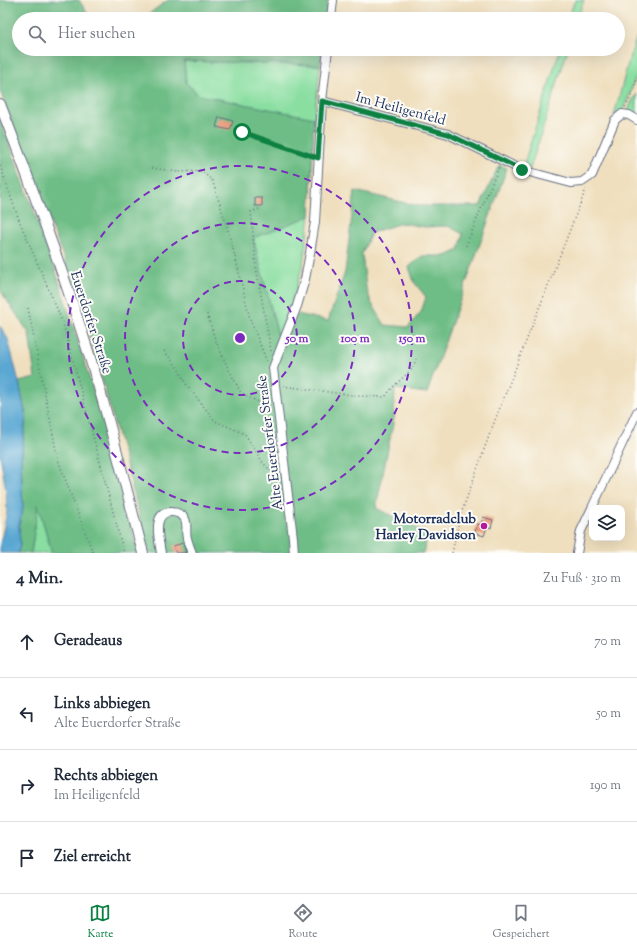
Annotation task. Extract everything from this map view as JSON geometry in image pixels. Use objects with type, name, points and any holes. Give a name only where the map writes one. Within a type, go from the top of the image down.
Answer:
[{"type":"main road","name":"Euerdorfer Straße","points":[[0,104],[54,248],[91,361],[143,553]]},
{"type":"street","points":[[332,12],[333,0]]},
{"type":"street","name":"Alte Euerdorfer Straße","points":[[294,553],[273,368],[297,306],[305,279],[310,253],[315,222],[322,101],[327,56]]},
{"type":"street","name":"Im Heiligenfeld","points":[[322,101],[448,134],[522,170],[571,183],[582,182],[592,175]]},
{"type":"street","points":[[592,175],[615,120],[622,114],[629,115],[637,120]]},
{"type":"street","points":[[593,505],[637,412]]},
{"type":"street","points":[[161,553],[157,527],[159,519],[163,514],[168,512],[176,512],[183,516],[186,520],[187,538],[192,553]]},
{"type":"street","points":[[577,553],[581,531],[589,514]]},
{"type":"path","points":[[622,114],[630,99],[637,77]]},
{"type":"path","points":[[242,132],[318,158]]},
{"type":"path","points":[[466,246],[502,160]]},
{"type":"path","points":[[0,166],[19,220],[63,323],[124,553]]},
{"type":"path","points":[[152,168],[178,172],[201,171],[212,180],[237,264],[250,319],[267,362],[273,368]]},
{"type":"path","points":[[452,553],[460,517],[490,433],[592,175]]},
{"type":"path","points":[[259,209],[250,212],[256,267],[273,368]]},
{"type":"path","points":[[28,308],[58,460],[93,553]]},
{"type":"path","points":[[207,314],[215,339],[241,393],[262,404],[278,406]]},
{"type":"path","points":[[164,351],[178,368],[186,384],[216,421],[246,434],[263,463],[278,478],[286,478]]},
{"type":"path","points":[[275,385],[359,396],[386,397],[392,388],[412,368],[416,359]]},
{"type":"green space","points":[[0,0],[79,0],[87,12],[12,12],[12,56],[321,56],[320,65],[184,61],[186,83],[199,95],[314,118],[310,216],[253,238],[278,336],[298,314],[328,321],[345,272],[355,191],[419,206],[480,206],[499,165],[507,168],[427,393],[395,389],[394,419],[376,508],[428,534],[423,553],[149,553],[124,456],[75,287],[0,91]],"holes":[[[401,223],[425,227],[448,226],[463,234],[459,250],[446,256],[422,256],[409,267],[414,282],[426,297],[421,312],[408,327],[385,325],[371,302],[366,287],[362,254],[371,233]]]},
{"type":"green space","points":[[168,0],[328,0],[327,12],[152,12]]},
{"type":"green space","points":[[575,0],[584,0],[580,12],[571,12]]},
{"type":"green space","points":[[637,36],[637,73],[623,109],[614,116],[628,63]]},
{"type":"green space","points":[[558,56],[566,56],[530,169],[523,167]]},
{"type":"green space","points":[[184,61],[320,65],[314,118],[310,216],[303,264],[290,310],[278,336],[253,238],[199,95],[186,83]]},
{"type":"green space","points":[[637,94],[637,118],[627,113]]},
{"type":"green space","points":[[0,118],[58,278],[109,441],[138,553],[52,553],[38,505],[31,553],[18,553],[20,545],[19,525],[23,508],[21,460],[26,417],[19,382],[35,378],[29,333],[0,290]]},
{"type":"green space","points":[[38,504],[52,553],[31,553]]},
{"type":"water","points":[[0,326],[8,339],[26,417],[21,460],[23,508],[19,525],[20,545],[18,553],[0,553],[0,545],[7,512],[6,491],[0,455]]},
{"type":"building","points":[[219,117],[233,121],[230,130],[216,127]]},
{"type":"building","points":[[255,198],[262,198],[262,206],[255,206]]},
{"type":"building","name":"Motorradclub Harley Davidson","points":[[483,517],[493,520],[491,528],[487,527],[484,536],[475,533],[477,524],[481,525]]},
{"type":"building","points":[[183,543],[186,553],[176,553],[173,546]]},
{"type":"place","name":"Motorradclub Harley Davidson","points":[[484,526]]},
{"type":"route","points":[[242,132],[318,158],[322,101],[448,134],[522,170]]}]
